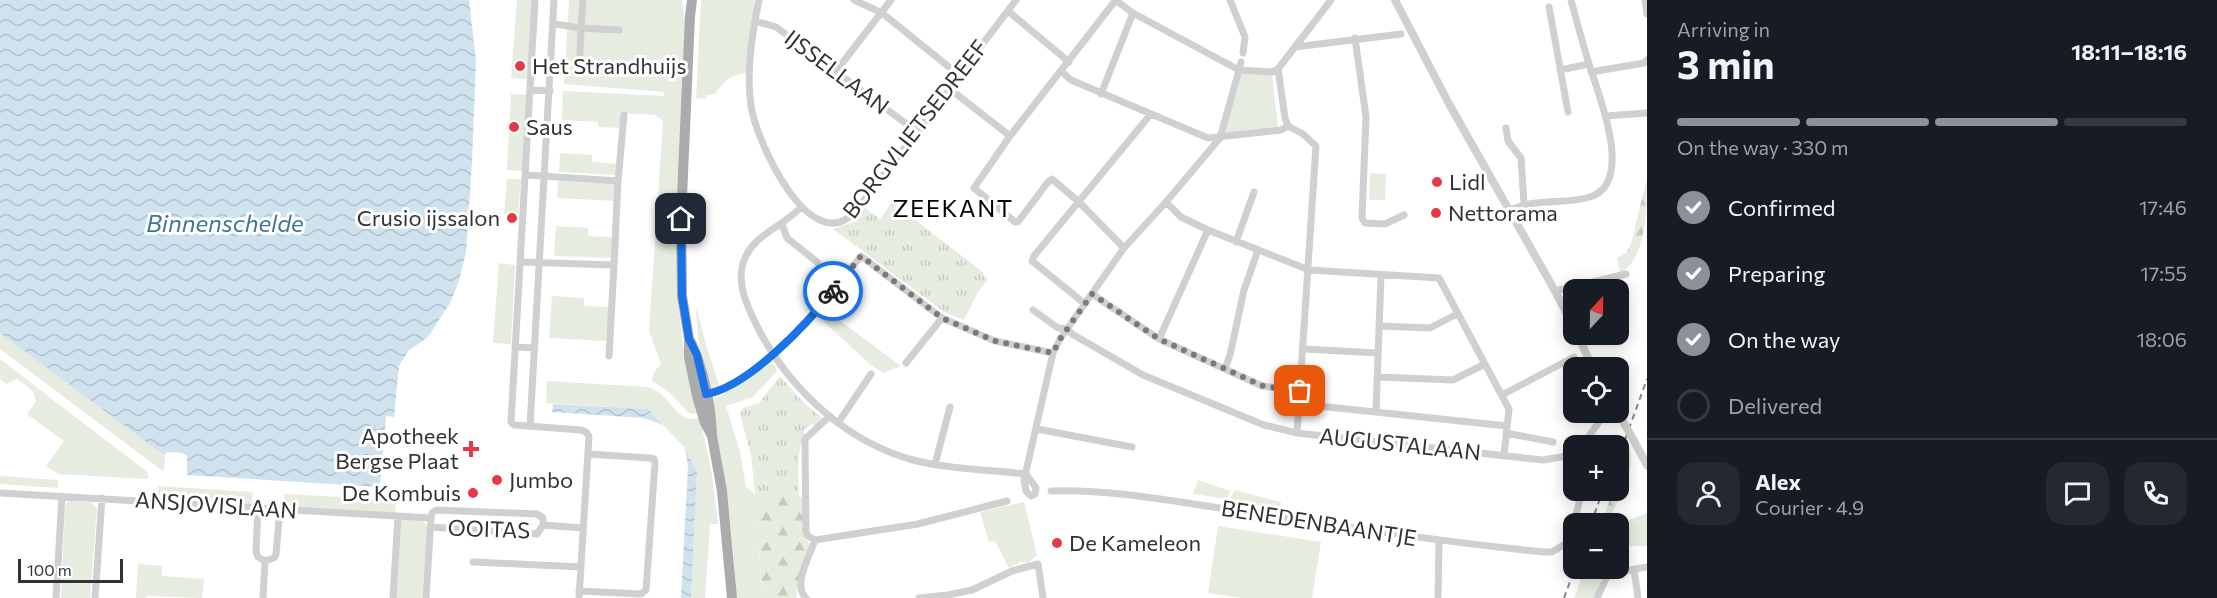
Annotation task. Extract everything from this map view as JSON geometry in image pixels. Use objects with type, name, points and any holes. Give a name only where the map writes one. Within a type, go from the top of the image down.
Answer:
[{"type":"main road","points":[[687,0],[690,16]]},
{"type":"main road","points":[[693,0],[690,16],[681,219],[682,296],[689,339],[697,355],[702,395],[723,500],[732,598]]},
{"type":"street","points":[[535,0],[511,422],[514,425],[586,432],[588,454],[579,594],[641,594],[646,590],[654,459],[588,454]]},
{"type":"street","points":[[534,427],[534,348],[544,263],[545,177],[554,0]]},
{"type":"street","points":[[580,54],[583,0]]},
{"type":"street","points":[[759,0],[749,75],[751,106],[756,128],[779,178],[801,207],[782,224],[763,235],[750,248],[742,271],[742,286],[750,313],[772,354],[796,384],[838,423],[870,443],[898,455],[934,464],[1026,474],[1053,353],[1060,339],[1124,248],[1220,138],[1241,62]]},
{"type":"street","points":[[854,0],[882,13],[959,75]]},
{"type":"street","points":[[837,71],[891,0]]},
{"type":"street","name":"BORGVLIETSEDREEF","points":[[801,207],[828,223],[841,223],[848,219],[950,89],[1016,0]]},
{"type":"street","points":[[1124,248],[1052,179],[1018,222],[1015,222],[974,188],[1010,136],[1062,72],[1115,0],[1133,13],[1239,70],[1272,72],[1278,69],[1331,0]]},
{"type":"street","points":[[1230,0],[1245,37],[1243,53]]},
{"type":"street","points":[[1395,0],[1563,307]]},
{"type":"street","points":[[1509,211],[1524,204],[1590,197],[1604,189],[1611,171],[1611,142],[1605,116],[1571,0]]},
{"type":"street","points":[[1645,0],[1647,14]]},
{"type":"street","points":[[1549,7],[1568,112]]},
{"type":"street","points":[[1008,11],[1069,62]]},
{"type":"street","points":[[1101,94],[1133,13]]},
{"type":"street","name":"IJSSELLAAN","points":[[755,21],[776,27],[916,131]]},
{"type":"street","points":[[554,24],[619,30]]},
{"type":"street","points":[[1295,48],[1355,38],[1401,34]]},
{"type":"street","points":[[1355,38],[1366,117],[1362,218],[1365,224],[1385,224],[1404,215]]},
{"type":"street","points":[[1560,70],[1644,63],[1647,60]]},
{"type":"street","points":[[1278,69],[1288,126],[1308,138],[1316,146],[1298,433]]},
{"type":"street","points":[[1062,72],[1071,80],[1101,94],[1208,138],[1281,130],[1288,126]]},
{"type":"street","points":[[950,89],[1010,136]]},
{"type":"street","points":[[530,90],[550,91]]},
{"type":"street","points":[[1605,116],[1647,113]]},
{"type":"street","points":[[609,356],[618,181],[624,115]]},
{"type":"street","points":[[1084,303],[1032,261],[1150,115]]},
{"type":"street","points":[[1506,128],[1508,141],[1521,158],[1524,204]]},
{"type":"street","points":[[526,175],[618,181]]},
{"type":"street","points":[[1236,242],[1254,192]]},
{"type":"street","points":[[1166,202],[1182,216],[1208,230],[1309,270],[1438,278],[1509,409],[1504,455]]},
{"type":"street","points":[[782,224],[787,238],[818,262]]},
{"type":"street","points":[[1159,339],[1208,230]]},
{"type":"street","points":[[1225,369],[1244,290],[1258,250]]},
{"type":"street","points":[[702,395],[723,390],[764,363],[821,306],[861,256],[942,318],[995,341],[1053,353]]},
{"type":"street","points":[[520,262],[614,265]]},
{"type":"street","points":[[1555,291],[1626,274]]},
{"type":"street","points":[[1376,412],[1380,275]]},
{"type":"street","points":[[1092,294],[1159,339],[1263,386],[1300,391]]},
{"type":"street","name":"AUGUSTALAAN","points":[[1033,310],[1058,328],[1068,329],[1072,334],[1143,375],[1256,422],[1298,433],[1373,443],[1543,460],[1563,456]]},
{"type":"street","points":[[1379,326],[1430,328],[1457,314]]},
{"type":"street","points":[[906,363],[942,318]]},
{"type":"street","points":[[516,346],[534,348]]},
{"type":"street","points":[[1303,349],[1378,353]]},
{"type":"street","points":[[1502,395],[1563,363]]},
{"type":"street","points":[[1378,377],[1453,380],[1485,364]]},
{"type":"street","points":[[838,423],[871,374]]},
{"type":"street","points":[[1300,404],[1506,429],[1553,442]]},
{"type":"street","points":[[934,464],[950,407]]},
{"type":"street","points":[[830,416],[806,439],[805,443],[806,532],[815,540],[918,524],[1007,501]]},
{"type":"street","points":[[1624,423],[1646,463]]},
{"type":"street","points":[[1037,429],[1132,447]]},
{"type":"street","name":"BENEDENBAANTJE","points":[[1051,491],[1077,490],[1186,503],[1439,541],[1552,552],[1563,545]]},
{"type":"street","name":"ANSJOVISLAAN","points":[[0,493],[431,518]]},
{"type":"street","points":[[56,598],[62,496]]},
{"type":"street","points":[[95,598],[102,498]]},
{"type":"street","points":[[258,508],[256,552],[258,557],[265,561],[274,558],[276,554],[280,509]]},
{"type":"street","name":"OOITAS","points":[[431,518],[432,513],[436,510],[445,509],[537,514],[543,518],[543,525],[537,534],[431,527]]},
{"type":"street","points":[[393,598],[398,516]]},
{"type":"street","points":[[426,598],[431,518]]},
{"type":"street","name":"OOITAS","points":[[543,525],[583,528]]},
{"type":"street","points":[[806,598],[802,594],[800,584],[815,540]]},
{"type":"street","points":[[1438,598],[1439,541]]},
{"type":"street","points":[[263,598],[265,561]]},
{"type":"street","points":[[473,562],[581,567]]},
{"type":"street","points":[[920,598],[972,590],[1012,571],[1038,564],[1043,598]]},
{"type":"street","points":[[1598,598],[1608,574],[1647,567]]},
{"type":"street","points":[[1634,568],[1638,598]]},
{"type":"street","points":[[969,598],[972,590]]},
{"type":"green space","points":[[517,0],[533,0],[528,79],[511,78]]},
{"type":"green space","points":[[569,0],[682,0],[686,28],[677,294],[683,346],[699,413],[688,412],[669,392],[652,381],[654,372],[661,364],[649,331],[663,121],[655,115],[621,113],[620,128],[598,127],[598,122],[562,120],[563,91],[664,96],[664,92],[564,84]]},
{"type":"green space","points":[[701,0],[755,0],[746,73],[728,79],[715,94],[706,95],[706,99],[696,98]]},
{"type":"green space","points":[[1242,73],[1272,74],[1278,127],[1226,134]]},
{"type":"green space","points":[[511,94],[528,95],[523,171],[507,170]]},
{"type":"green space","points":[[560,153],[592,155],[592,162],[618,164],[617,175],[559,172]]},
{"type":"green space","points":[[1370,173],[1386,174],[1385,200],[1369,200]]},
{"type":"green space","points":[[1647,178],[1644,231],[1636,256],[1620,273],[1617,258],[1626,253],[1631,244]]},
{"type":"green space","points":[[507,179],[521,179],[518,215],[504,214]]},
{"type":"green space","points":[[558,181],[616,184],[615,201],[557,198]]},
{"type":"green space","points":[[892,202],[984,273],[983,275],[988,279],[978,292],[964,320],[944,312],[833,229],[856,221],[865,208],[880,219]]},
{"type":"green space","points":[[556,226],[588,228],[588,236],[613,237],[612,258],[554,256]]},
{"type":"green space","points":[[499,263],[515,265],[511,344],[493,343]]},
{"type":"green space","points":[[552,296],[584,298],[584,306],[609,307],[606,341],[549,338]]},
{"type":"green space","points":[[696,307],[720,388],[710,389],[707,379],[700,348]]},
{"type":"green space","points":[[827,311],[901,366],[884,373],[872,366],[822,320]]},
{"type":"green space","points":[[0,333],[165,455],[164,472],[0,349]]},
{"type":"green space","points":[[0,359],[147,472],[149,477],[147,479],[58,474],[46,466],[64,441],[27,414],[36,401],[33,391],[17,379],[6,384],[0,379]]},
{"type":"green space","points":[[768,364],[775,365],[777,371],[753,397],[726,406],[740,452],[746,487],[755,494],[758,510],[761,598],[736,598],[731,527],[721,456],[711,409],[712,400]]},
{"type":"green space","points":[[780,376],[805,404],[823,419],[815,427],[812,424],[803,431],[806,435],[799,456],[799,497],[764,497],[755,494],[751,455],[740,414],[743,408],[759,403]]},
{"type":"green space","points":[[547,381],[648,387],[663,396],[684,417],[700,418],[711,469],[718,524],[710,524],[705,598],[691,598],[697,472],[685,448],[648,409],[546,403]]},
{"type":"green space","points":[[1629,446],[1631,451],[1629,472]]},
{"type":"green space","points":[[0,476],[58,480],[58,488],[0,484]]},
{"type":"green space","points":[[1198,480],[1230,491],[1227,499],[1193,494]]},
{"type":"green space","points":[[158,486],[253,492],[251,504],[157,498]]},
{"type":"green space","points":[[1234,490],[1281,502],[1279,511],[1230,500]]},
{"type":"green space","points":[[284,494],[396,500],[395,513],[284,506]]},
{"type":"green space","points":[[755,494],[764,497],[802,497],[805,538],[809,547],[798,580],[796,598],[761,598],[758,510]]},
{"type":"green space","points":[[70,501],[90,502],[97,508],[90,598],[61,598],[65,509],[66,503]]},
{"type":"green space","points":[[1609,501],[1618,501],[1612,513],[1605,513]]},
{"type":"green space","points":[[1024,502],[1037,555],[1028,563],[1020,562],[1009,568],[995,541],[989,542],[980,512]]},
{"type":"green space","points":[[1647,513],[1647,546],[1629,546],[1629,520]]},
{"type":"green space","points":[[401,519],[422,521],[428,526],[422,598],[396,598]]},
{"type":"green space","points":[[1218,526],[1321,542],[1312,598],[1242,598],[1208,593]]},
{"type":"green space","points":[[138,564],[162,566],[162,576],[204,579],[202,598],[147,596],[136,598]]},
{"type":"green space","points":[[1581,579],[1601,579],[1594,598],[1574,598]]},
{"type":"water","name":"Binnenschelde","points":[[0,0],[469,0],[476,61],[466,252],[459,281],[450,303],[428,337],[408,351],[399,366],[394,417],[386,416],[380,487],[187,475],[187,456],[182,453],[167,452],[165,455],[160,452],[0,333]]},
{"type":"water","points":[[553,404],[648,409],[663,425],[644,418],[552,412]]},
{"type":"water","points":[[685,448],[697,472],[691,598],[681,598],[688,466]]},
{"type":"railway","points":[[1627,435],[1647,379]]},
{"type":"railway","points":[[1595,513],[1599,501]]},
{"type":"railway","points":[[1564,598],[1571,579]]},
{"type":"way so far","points":[[833,291],[861,256],[942,318],[995,341],[1053,353],[1060,339],[1092,294],[1159,339],[1263,386],[1300,391]]},
{"type":"place","name":"Het Strandhuijs","points":[[520,66]]},
{"type":"place","name":"Saus","points":[[514,127]]},
{"type":"place","name":"Lidl","points":[[1437,182]]},
{"type":"place","name":"Nettorama","points":[[1436,213]]},
{"type":"place","name":"Crusio ijssalon","points":[[512,218]]},
{"type":"place","name":"Apotheek Bergse Plaat","points":[[471,449]]},
{"type":"place","name":"Jumbo","points":[[497,480]]},
{"type":"place","name":"De Kombuis","points":[[473,493]]},
{"type":"place","name":"De Kameleon","points":[[1057,543]]},
{"type":"district","name":"ZEEKANT","points":[[953,209]]},
{"type":"route","points":[[681,219],[682,296],[689,339],[697,355],[706,394],[723,390],[764,363],[813,315],[833,291]]}]
